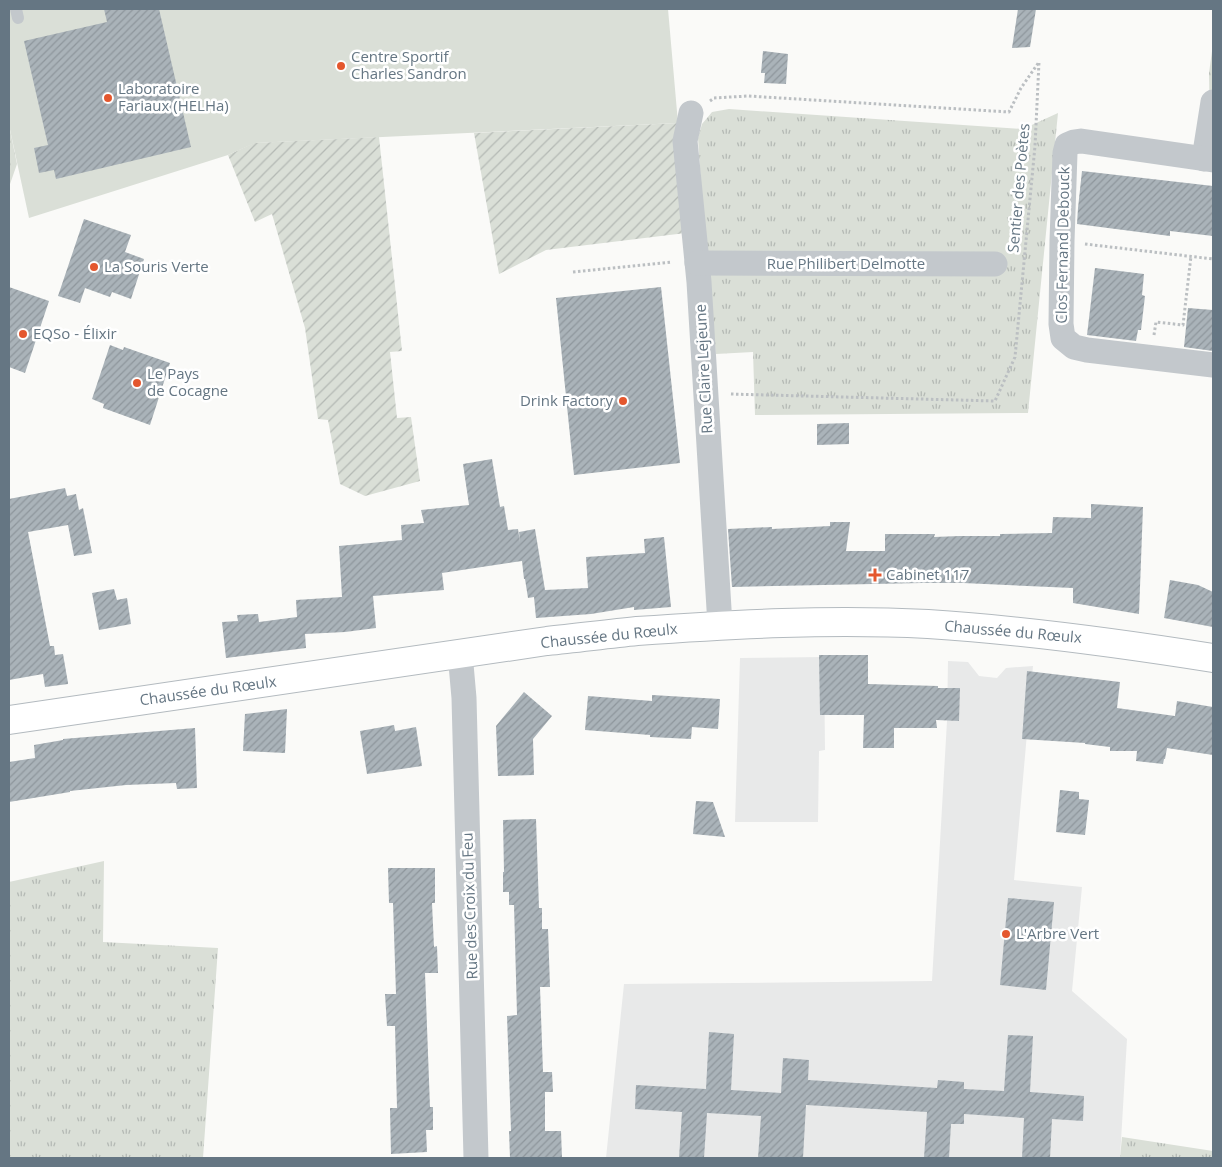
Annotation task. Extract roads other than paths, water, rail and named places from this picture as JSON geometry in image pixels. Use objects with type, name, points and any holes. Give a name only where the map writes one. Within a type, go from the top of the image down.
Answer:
[{"type":"main road","name":"Chaussée du Rœulx","points":[[9,720],[547,641],[635,631],[720,625],[796,622],[892,623],[944,626],[1069,637],[1213,658]]},
{"type":"street","points":[[1209,160],[1213,102]]},
{"type":"street","name":"Rue Claire Lejeune","points":[[691,113],[685,141],[698,272],[720,625]]},
{"type":"street","name":"Clos Fernand Debouck","points":[[1209,160],[1081,142],[1074,142],[1068,145],[1065,153],[1061,324],[1063,338],[1074,347],[1213,365]]},
{"type":"street","name":"Rue Philibert Delmotte","points":[[698,272],[995,264]]},
{"type":"street","name":"Rue des Croix du Feu","points":[[460,653],[464,698],[476,1158]]},
{"type":"place","name":"Centre Sportif Charles Sandron","points":[[341,66]]},
{"type":"place","name":"Laboratoire Fariaux (HELHa)","points":[[108,98]]},
{"type":"place","name":"La Souris Verte","points":[[94,267]]},
{"type":"place","name":"EQSo - Élixir","points":[[23,334]]},
{"type":"place","name":"Le Pays de Cocagne","points":[[137,383]]},
{"type":"place","name":"Drink Factory","points":[[623,401]]},
{"type":"place","name":"Cabinet 117","points":[[875,575]]},
{"type":"place","name":"L'Arbre Vert","points":[[1006,934]]}]
